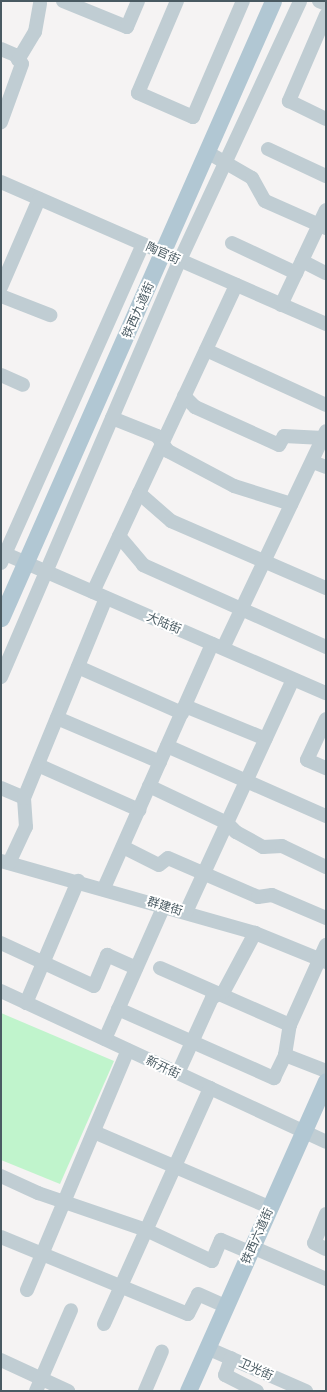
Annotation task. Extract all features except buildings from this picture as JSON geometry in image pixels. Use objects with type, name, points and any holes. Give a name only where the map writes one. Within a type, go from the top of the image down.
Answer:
[{"type":"main road","name":"铁西九道街","points":[[1,618],[273,1]]},
{"type":"main road","name":"铁西六道街","points":[[188,1391],[326,1081]]},
{"type":"street","points":[[63,1],[127,27],[138,1]]},
{"type":"street","points":[[177,1],[138,93],[193,117],[243,1]]},
{"type":"street","points":[[1,677],[48,572],[180,260],[300,1]]},
{"type":"street","points":[[320,1],[326,4]]},
{"type":"street","points":[[18,60],[35,32],[43,2]]},
{"type":"street","points":[[326,15],[289,101],[326,119]]},
{"type":"street","points":[[1,49],[22,64],[5,97],[1,122]]},
{"type":"street","points":[[268,149],[326,176]]},
{"type":"street","points":[[207,152],[252,178],[265,201],[322,226]]},
{"type":"street","name":"陶官街","points":[[1,182],[326,324]]},
{"type":"street","points":[[1,287],[5,265],[39,199]]},
{"type":"street","points":[[281,305],[299,267],[322,226],[326,210]]},
{"type":"street","points":[[232,243],[299,267],[326,273]]},
{"type":"street","points":[[2,556],[6,537],[143,244]]},
{"type":"street","points":[[93,592],[236,285]]},
{"type":"street","points":[[1,296],[50,315]]},
{"type":"street","points":[[206,350],[326,405]]},
{"type":"street","points":[[1,375],[23,385]]},
{"type":"street","points":[[104,888],[183,709],[218,646],[240,611],[263,559],[291,504],[320,464],[325,435],[284,436],[279,445],[195,407],[184,396]]},
{"type":"street","points":[[112,418],[157,436],[168,451],[234,486],[291,504]]},
{"type":"street","points":[[139,493],[171,521],[263,559],[326,588]]},
{"type":"street","points":[[119,536],[143,565],[240,611],[326,647]]},
{"type":"street","name":"大陆街","points":[[2,556],[26,563],[48,572],[326,693]]},
{"type":"street","points":[[5,862],[26,827],[24,798],[106,598]]},
{"type":"street","points":[[78,667],[183,709],[266,739]]},
{"type":"street","points":[[186,912],[293,679]]},
{"type":"street","points":[[57,718],[160,762]]},
{"type":"street","points":[[326,719],[307,760],[326,768]]},
{"type":"street","points":[[167,746],[326,816]]},
{"type":"street","points":[[38,765],[139,810]]},
{"type":"street","points":[[149,786],[227,822],[236,832],[263,847],[282,846],[326,867]]},
{"type":"street","points":[[1,788],[24,798]]},
{"type":"street","points":[[122,846],[159,865],[168,858],[205,872],[258,897],[272,895],[326,918]]},
{"type":"street","name":"群建街","points":[[5,862],[104,888],[255,933],[323,961]]},
{"type":"street","points":[[26,1003],[78,881]]},
{"type":"street","points":[[105,1039],[164,906]]},
{"type":"street","points":[[178,1073],[212,998],[219,994],[255,933]]},
{"type":"street","points":[[1,943],[94,986],[107,955],[136,968]]},
{"type":"street","points":[[118,1009],[274,1078],[285,1055],[290,1025],[323,961],[326,945]]},
{"type":"street","points":[[160,968],[290,1025]]},
{"type":"street","name":"新开街","points":[[2,993],[105,1039],[326,1142]]},
{"type":"street","points":[[27,1290],[128,1050]]},
{"type":"street","points":[[285,1055],[326,1071]]},
{"type":"street","points":[[104,1324],[210,1088]]},
{"type":"street","points":[[94,1132],[269,1207]]},
{"type":"street","points":[[1,1176],[38,1193],[66,1199],[146,1230],[212,1261],[221,1240],[251,1249],[326,1280]]},
{"type":"street","points":[[326,1214],[314,1243],[326,1248]]},
{"type":"street","points":[[1,1237],[42,1256],[188,1314],[198,1294],[225,1306]]},
{"type":"street","points":[[38,1385],[71,1310]]},
{"type":"street","name":"卫光街","points":[[206,1348],[306,1391]]},
{"type":"street","points":[[146,1391],[162,1351]]},
{"type":"street","points":[[231,1358],[225,1375],[255,1390],[261,1372]]},
{"type":"street","points":[[1,1360],[38,1385],[68,1391]]},
{"type":"green space","points":[[1,1013],[114,1061],[60,1184],[1,1160]]}]
